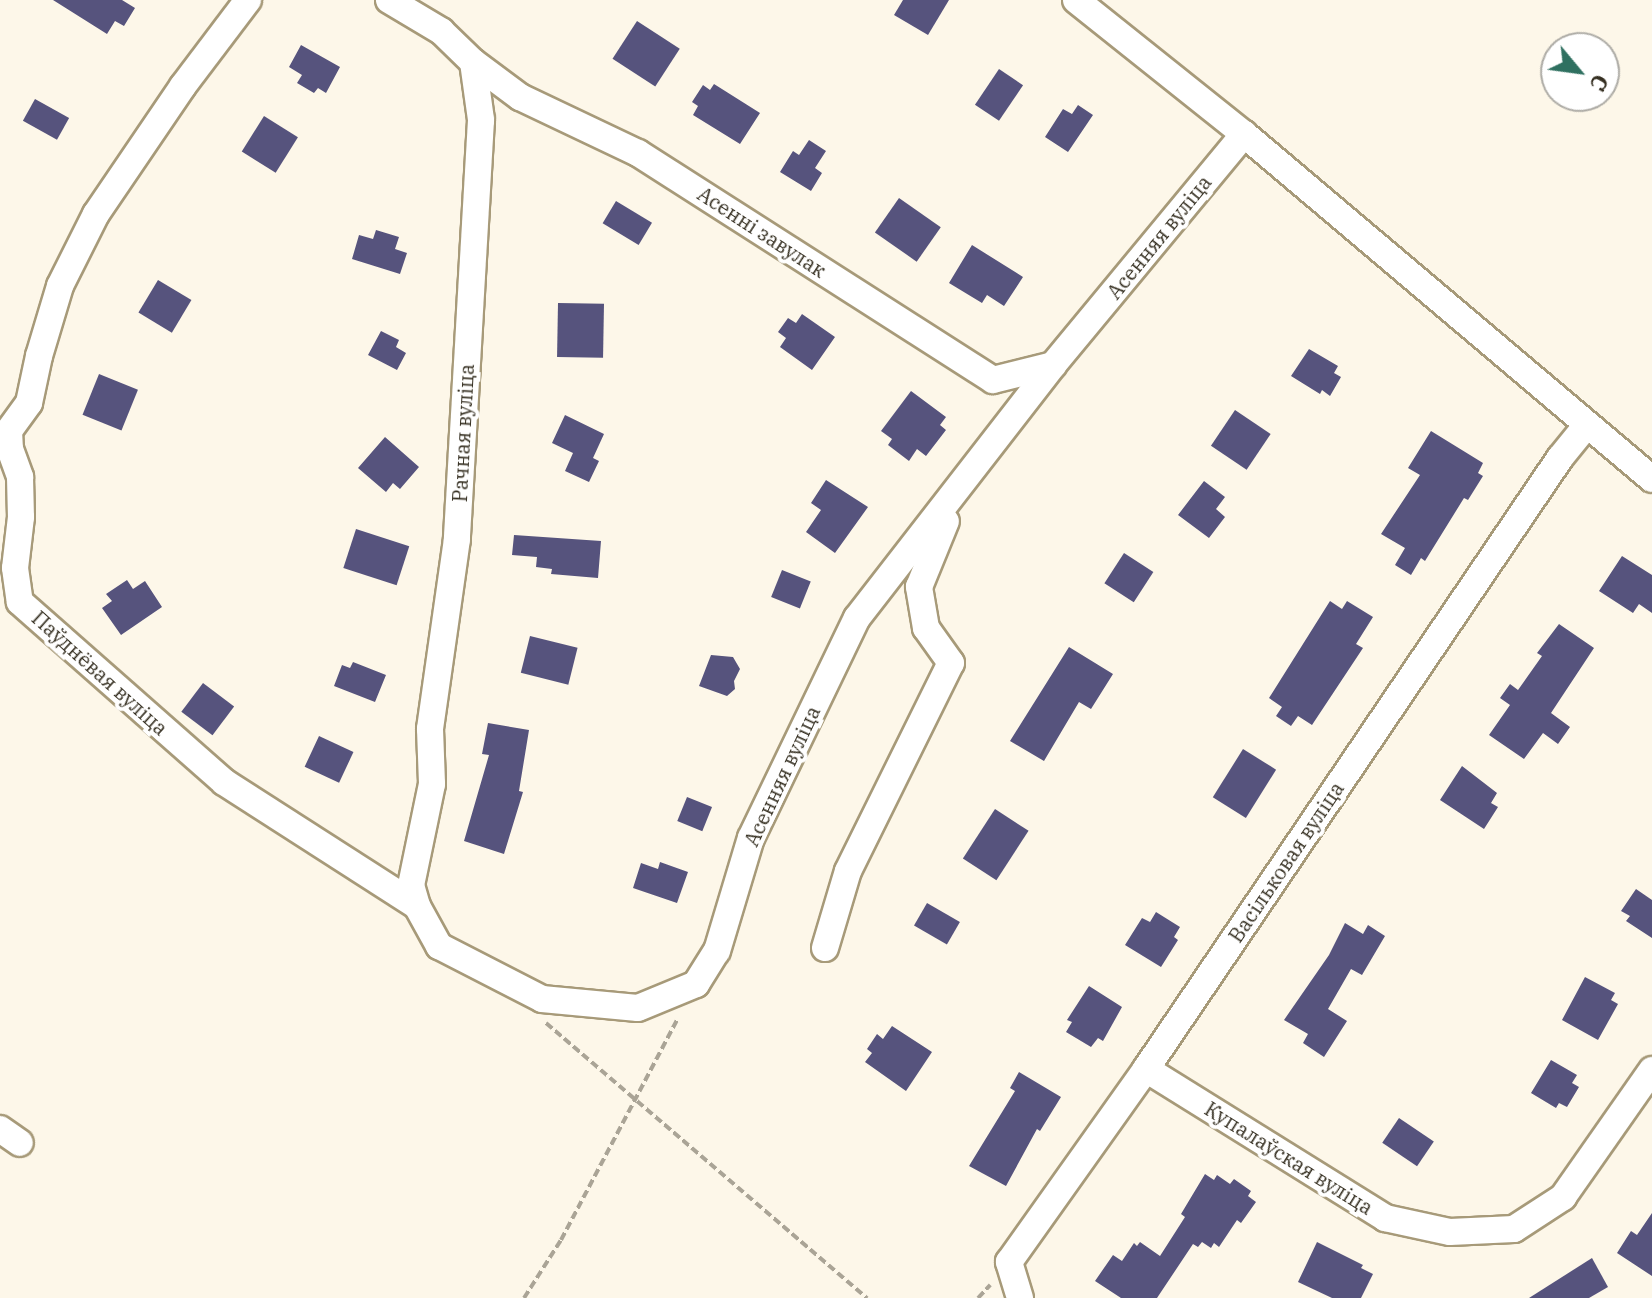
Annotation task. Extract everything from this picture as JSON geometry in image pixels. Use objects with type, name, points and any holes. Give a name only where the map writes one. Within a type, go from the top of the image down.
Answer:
[{"type":"street","name":"Паўднёвая вуліца","points":[[248,0],[183,86],[96,214],[60,286],[29,403],[9,431],[10,449],[20,477],[21,517],[15,568],[20,602],[224,782],[417,906]]},
{"type":"street","points":[[389,0],[441,31],[473,62]]},
{"type":"street","points":[[1076,0],[1244,134],[1652,479]]},
{"type":"street","name":"Рачная вуліца","points":[[417,906],[411,885],[432,784],[430,729],[457,539],[481,120],[473,62]]},
{"type":"street","name":"Асенні завулак","points":[[473,62],[520,97],[638,153],[993,380],[1053,365]]},
{"type":"street","name":"Асенняя вуліца","points":[[696,984],[717,951],[751,838],[857,618],[958,492],[1053,365],[1244,134]]},
{"type":"street","name":"Васільковая вуліца","points":[[1020,1298],[1009,1262],[1146,1069],[1560,458],[1586,426]]},
{"type":"street","name":"Асенняя вуліца","points":[[825,948],[848,871],[951,663],[926,628],[919,587],[958,492]]},
{"type":"street","points":[[417,906],[439,946],[541,1008],[638,1008],[696,984]]},
{"type":"street","name":"Купалаўская вуліца","points":[[1146,1069],[1385,1218],[1450,1232],[1514,1229],[1563,1197],[1652,1070]]},
{"type":"path","points":[[524,1298],[561,1240],[696,984]]},
{"type":"path","points":[[541,1008],[635,1099],[867,1298]]},
{"type":"building","points":[[53,0],[122,0],[135,8],[124,26],[115,21],[107,34]]},
{"type":"building","points":[[903,0],[949,0],[928,35],[894,15]]},
{"type":"building","points":[[637,21],[680,49],[655,87],[612,59]]},
{"type":"building","points":[[301,45],[340,67],[326,93],[318,88],[314,93],[297,83],[302,75],[289,67]]},
{"type":"building","points":[[999,69],[1023,85],[999,121],[975,105]]},
{"type":"building","points":[[714,84],[760,113],[740,144],[693,115],[698,106],[692,102],[703,85],[710,90]]},
{"type":"building","points":[[35,99],[69,118],[57,140],[23,121]]},
{"type":"building","points":[[1078,105],[1093,115],[1068,152],[1045,137],[1063,109],[1072,114]]},
{"type":"building","points":[[264,116],[298,137],[276,173],[242,152]]},
{"type":"building","points":[[809,140],[826,151],[815,168],[822,173],[811,191],[780,172],[793,151],[799,155]]},
{"type":"building","points":[[899,198],[941,227],[917,262],[875,232]]},
{"type":"building","points":[[616,201],[652,223],[639,245],[603,223]]},
{"type":"building","points":[[376,230],[399,237],[395,249],[407,253],[400,274],[352,259],[359,235],[373,239]]},
{"type":"building","points":[[972,245],[1023,277],[1004,306],[987,295],[982,303],[949,283]]},
{"type":"building","points":[[158,280],[191,300],[172,333],[138,313]]},
{"type":"building","points":[[558,303],[604,304],[603,358],[557,357]]},
{"type":"building","points":[[802,314],[835,337],[812,370],[780,347],[786,338],[778,332],[788,318],[796,323]]},
{"type":"building","points":[[381,331],[399,340],[396,347],[406,353],[397,370],[368,355]]},
{"type":"building","points":[[1309,349],[1338,366],[1334,373],[1341,377],[1330,396],[1322,390],[1320,394],[1291,376]]},
{"type":"building","points":[[99,374],[138,390],[121,431],[83,415]]},
{"type":"building","points":[[911,391],[946,417],[940,425],[946,430],[926,456],[917,449],[909,461],[888,445],[892,439],[881,431]]},
{"type":"building","points":[[1235,410],[1271,434],[1247,470],[1211,446]]},
{"type":"building","points":[[565,415],[604,434],[593,458],[599,461],[589,482],[565,471],[573,453],[552,443]]},
{"type":"building","points":[[1431,431],[1483,463],[1478,473],[1483,476],[1468,500],[1464,498],[1425,561],[1421,558],[1411,575],[1395,565],[1405,548],[1381,534],[1420,475],[1408,468]]},
{"type":"building","points":[[385,437],[419,467],[400,489],[393,483],[386,492],[358,468]]},
{"type":"building","points":[[826,480],[868,507],[835,553],[806,532],[821,510],[811,503]]},
{"type":"building","points":[[1204,481],[1225,497],[1216,509],[1225,517],[1209,538],[1178,515]]},
{"type":"building","points":[[356,529],[409,546],[397,585],[343,568]]},
{"type":"building","points":[[514,535],[601,541],[598,578],[551,574],[552,569],[536,567],[537,557],[512,555]]},
{"type":"building","points":[[1124,553],[1153,572],[1134,602],[1104,583]]},
{"type":"building","points":[[1622,556],[1652,575],[1652,613],[1639,604],[1633,613],[1599,591]]},
{"type":"building","points":[[782,570],[811,582],[800,609],[771,597]]},
{"type":"building","points":[[127,580],[133,589],[145,581],[162,607],[121,635],[102,608],[112,601],[106,594]]},
{"type":"building","points":[[1330,601],[1342,609],[1347,601],[1373,617],[1356,644],[1363,648],[1312,725],[1298,716],[1291,726],[1276,716],[1282,707],[1269,698]]},
{"type":"building","points":[[1559,624],[1594,648],[1551,713],[1570,727],[1558,744],[1543,733],[1524,759],[1489,735],[1510,705],[1500,698],[1510,684],[1518,690],[1542,656],[1537,653]]},
{"type":"building","points":[[530,636],[578,648],[568,685],[521,673]]},
{"type":"building","points":[[1069,647],[1113,674],[1091,709],[1079,702],[1044,761],[1010,741]]},
{"type":"building","points":[[711,655],[733,657],[740,669],[734,681],[735,689],[727,696],[699,686]]},
{"type":"building","points":[[353,662],[386,675],[375,702],[334,686],[342,665],[350,668]]},
{"type":"building","points":[[203,683],[234,706],[212,735],[181,712]]},
{"type":"building","points":[[488,723],[529,730],[519,791],[523,792],[504,854],[464,841],[489,755],[482,754]]},
{"type":"building","points":[[319,736],[353,752],[339,783],[305,767]]},
{"type":"building","points":[[1243,749],[1276,770],[1246,818],[1213,797]]},
{"type":"building","points":[[1462,766],[1497,793],[1491,803],[1498,807],[1484,829],[1440,800]]},
{"type":"building","points":[[687,797],[712,807],[702,831],[677,821]]},
{"type":"building","points":[[995,809],[1029,831],[996,880],[963,858]]},
{"type":"building","points":[[660,862],[688,872],[677,903],[633,888],[641,863],[658,869]]},
{"type":"building","points":[[1636,889],[1652,900],[1652,938],[1626,921],[1630,916],[1621,911]]},
{"type":"building","points":[[927,903],[960,922],[947,945],[914,926]]},
{"type":"building","points":[[1156,912],[1180,927],[1174,937],[1178,940],[1161,967],[1125,945],[1142,918],[1150,922]]},
{"type":"building","points":[[1345,923],[1363,934],[1368,925],[1385,936],[1362,975],[1351,969],[1328,1009],[1347,1021],[1324,1057],[1303,1043],[1308,1034],[1284,1020],[1329,955]]},
{"type":"building","points":[[1585,977],[1615,993],[1611,1000],[1618,1004],[1598,1040],[1562,1020]]},
{"type":"building","points":[[1089,986],[1122,1007],[1103,1041],[1098,1038],[1091,1047],[1066,1032],[1072,1022],[1067,1020]]},
{"type":"building","points":[[892,1026],[932,1052],[906,1091],[865,1062],[872,1053],[867,1049],[877,1034],[883,1039]]},
{"type":"building","points":[[1551,1060],[1577,1075],[1572,1083],[1579,1087],[1567,1107],[1559,1103],[1556,1108],[1531,1093]]},
{"type":"building","points":[[1019,1072],[1061,1097],[1040,1131],[1037,1129],[1006,1186],[969,1166],[1015,1091],[1010,1088]]},
{"type":"building","points":[[1399,1118],[1434,1141],[1417,1166],[1382,1143]]},
{"type":"building","points":[[1205,1174],[1214,1180],[1217,1175],[1230,1184],[1234,1179],[1251,1191],[1248,1196],[1256,1202],[1241,1223],[1237,1220],[1219,1247],[1214,1243],[1211,1248],[1202,1242],[1198,1247],[1193,1244],[1157,1298],[1121,1298],[1095,1281],[1113,1255],[1122,1261],[1134,1243],[1137,1246],[1140,1242],[1160,1256],[1185,1217],[1181,1214]]},
{"type":"building","points":[[1652,1213],[1652,1276],[1617,1253],[1631,1231],[1637,1235]]},
{"type":"building","points":[[1317,1242],[1363,1265],[1361,1268],[1373,1274],[1361,1298],[1332,1298],[1298,1282]]},
{"type":"building","points":[[1592,1258],[1608,1287],[1589,1298],[1529,1298]]}]
